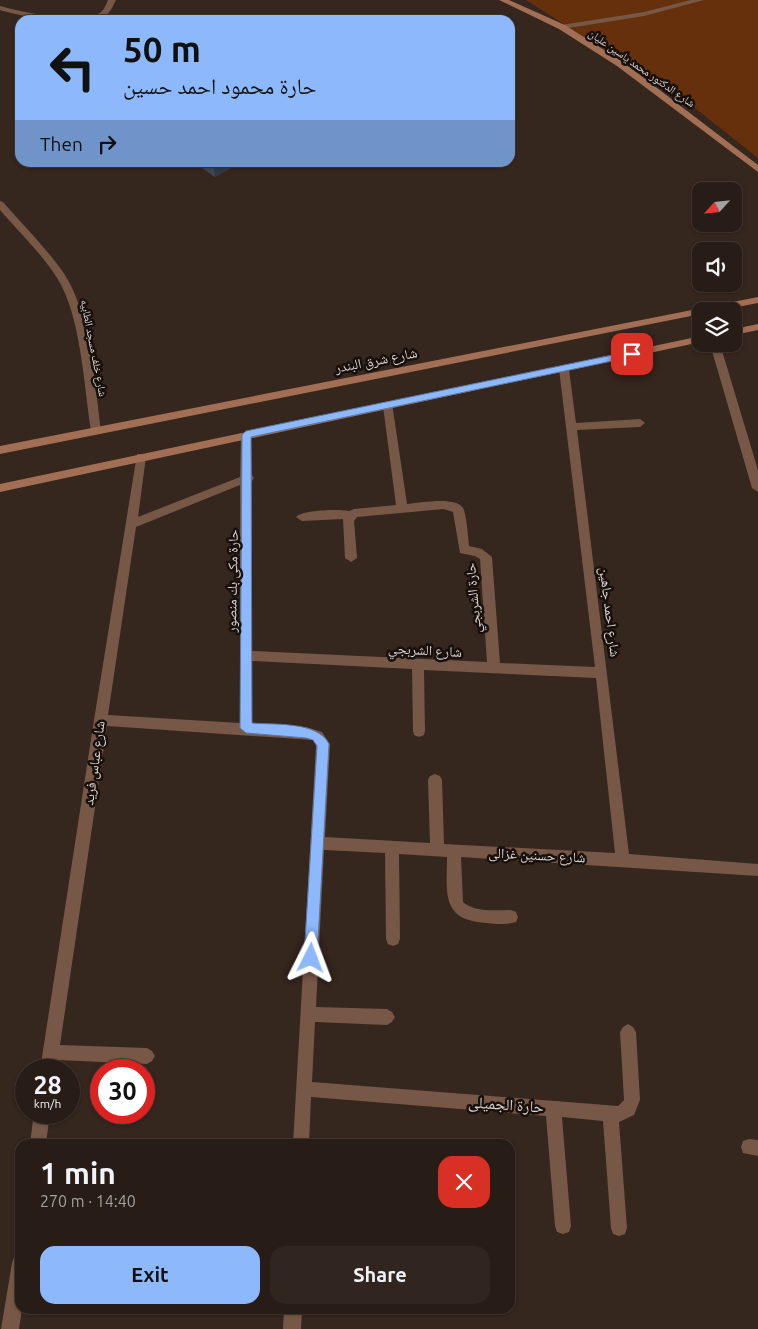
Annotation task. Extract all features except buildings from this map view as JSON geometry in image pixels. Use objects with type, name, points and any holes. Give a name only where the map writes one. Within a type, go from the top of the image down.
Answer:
[{"type":"main road","name":"شارع الدكتور محمد ياسين عليان","points":[[504,0],[562,27],[639,77],[758,169]]},
{"type":"main road","name":"شارع شرق البندر","points":[[0,450],[758,300]]},
{"type":"main road","points":[[742,330],[758,327]]},
{"type":"main road","points":[[0,488],[564,369],[692,340]]},
{"type":"street","points":[[98,15],[106,12],[112,0]]},
{"type":"street","points":[[562,27],[644,14],[700,0]]},
{"type":"street","points":[[0,8],[22,15]]},
{"type":"street","name":"شارع خلف مسجد الطابيه","points":[[0,204],[61,276],[68,287],[75,310],[96,430]]},
{"type":"street","points":[[717,352],[758,488]]},
{"type":"street","name":"شارع احمد جاهين","points":[[564,369],[623,860]]},
{"type":"street","points":[[388,406],[402,509]]},
{"type":"street","points":[[572,427],[640,423]]},
{"type":"street","name":"حارة مكى بك منصور","points":[[246,435],[248,478],[246,728]]},
{"type":"street","name":"شارع عباس فريد","points":[[50,1059],[141,457]]},
{"type":"street","points":[[130,525],[248,478]]},
{"type":"street","name":"حارة الشربجي","points":[[302,517],[342,514],[350,516],[359,512],[452,506],[458,510],[464,550],[478,552],[486,557],[494,668]]},
{"type":"street","points":[[350,516],[351,558]]},
{"type":"street","name":"شارع الشربجي","points":[[246,656],[602,674]]},
{"type":"street","points":[[418,665],[419,731]]},
{"type":"street","points":[[100,720],[306,733],[316,736],[323,744],[316,843],[301,1139]]},
{"type":"street","points":[[435,780],[437,850]]},
{"type":"street","name":"شارع حسنين غزالى","points":[[316,843],[623,860],[758,870]]},
{"type":"street","points":[[392,847],[393,940]]},
{"type":"street","points":[[454,850],[456,907],[461,912],[469,915],[511,917]]},
{"type":"street","points":[[308,1014],[387,1017]]},
{"type":"street","name":"حارة الجميلى","points":[[304,1089],[620,1114],[628,1109],[632,1100],[628,1032]]},
{"type":"street","points":[[51,1052],[147,1056]]},
{"type":"street","points":[[552,1108],[563,1226]]},
{"type":"street","points":[[610,1113],[619,1228]]},
{"type":"street","points":[[39,1139],[40,1124]]},
{"type":"street","points":[[10,1329],[15,1296]]},
{"type":"street","points":[[292,1329],[293,1314]]},
{"type":"shaded area","points":[[526,0],[758,0],[758,158],[691,105]]},
{"type":"route","points":[[311,958],[316,843],[324,754],[323,744],[316,736],[306,733],[246,728],[248,478],[246,435],[632,354]]}]
